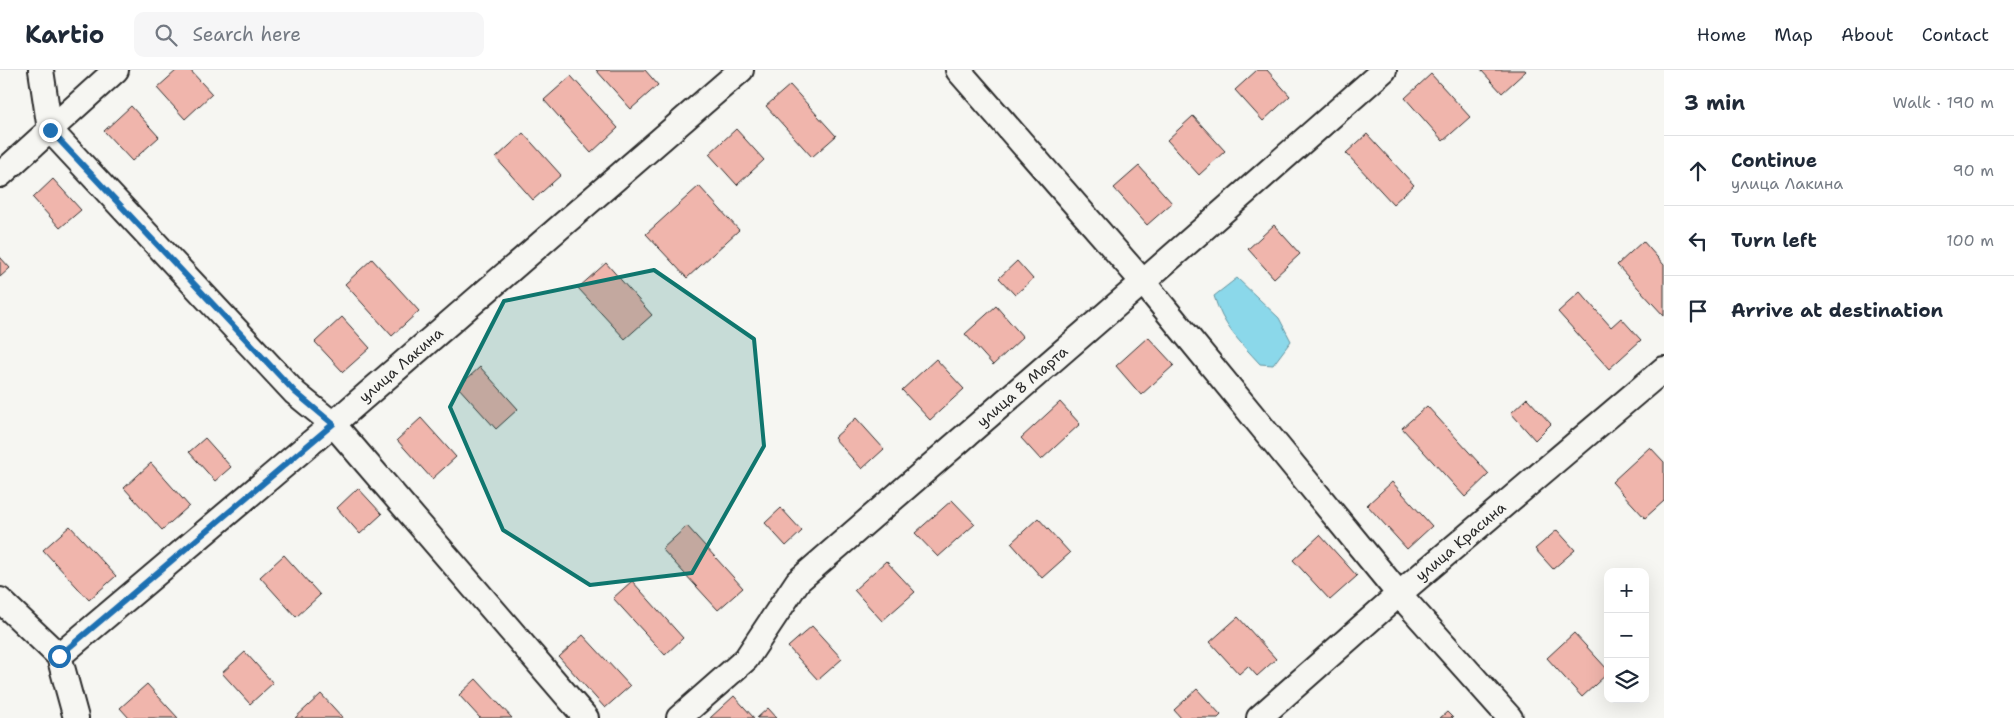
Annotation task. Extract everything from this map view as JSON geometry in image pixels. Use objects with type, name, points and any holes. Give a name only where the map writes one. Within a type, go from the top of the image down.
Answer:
[{"type":"street","points":[[41,70],[50,130],[295,392],[333,424],[586,718]]},
{"type":"street","points":[[0,175],[116,70]]},
{"type":"street","name":"улица Лакина","points":[[59,656],[333,424],[741,70]]},
{"type":"street","points":[[958,70],[1143,282],[1399,594],[1510,718]]},
{"type":"street","name":"улица 8 Марта","points":[[679,718],[746,659],[798,581],[1384,70]]},
{"type":"street","name":"улица Красина","points":[[1259,718],[1399,594],[1664,369]]},
{"type":"street","points":[[0,600],[59,656],[76,718]]},
{"type":"highlighted area","points":[[654,270],[754,339],[764,446],[692,573],[590,585],[503,530],[450,407],[504,301]]},
{"type":"water","points":[[1237,278],[1279,318],[1291,341],[1273,365],[1260,364],[1232,333],[1218,307],[1214,296]]},
{"type":"building","points":[[177,70],[190,70],[212,94],[185,119],[157,88]]},
{"type":"building","points":[[596,70],[645,70],[658,85],[631,109]]},
{"type":"building","points":[[1257,70],[1267,70],[1290,96],[1263,121],[1235,90]]},
{"type":"building","points":[[1481,70],[1525,70],[1526,71],[1502,93]]},
{"type":"building","points":[[1431,74],[1470,117],[1443,141],[1405,98]]},
{"type":"building","points":[[571,76],[618,128],[591,153],[544,100]]},
{"type":"building","points":[[790,85],[836,136],[812,157],[766,106]]},
{"type":"building","points":[[131,106],[159,137],[132,161],[104,131]]},
{"type":"building","points":[[1193,116],[1225,151],[1199,175],[1167,140]]},
{"type":"building","points":[[736,129],[764,160],[737,185],[709,154]]},
{"type":"building","points":[[523,133],[561,175],[533,200],[496,158]]},
{"type":"building","points":[[1367,134],[1414,185],[1393,204],[1346,153]]},
{"type":"building","points":[[1139,166],[1172,203],[1147,225],[1114,188]]},
{"type":"building","points":[[53,179],[81,210],[60,228],[33,198]]},
{"type":"building","points":[[699,186],[739,230],[687,278],[646,234]]},
{"type":"building","points":[[1274,225],[1300,254],[1274,278],[1248,249]]},
{"type":"building","points":[[1643,241],[1664,265],[1664,316],[1617,265]]},
{"type":"building","points":[[0,257],[10,268],[0,277]]},
{"type":"building","points":[[372,259],[419,311],[392,336],[345,284]]},
{"type":"building","points":[[1017,261],[1033,279],[1015,295],[999,278]]},
{"type":"building","points":[[606,263],[652,315],[625,339],[578,288]]},
{"type":"building","points":[[1580,292],[1611,327],[1621,318],[1641,340],[1609,369],[1558,312]]},
{"type":"building","points":[[996,306],[1023,337],[993,365],[965,334]]},
{"type":"building","points":[[342,317],[370,348],[343,372],[315,342]]},
{"type":"building","points":[[1148,337],[1174,365],[1141,395],[1116,366]]},
{"type":"building","points":[[936,359],[964,389],[930,420],[902,390]]},
{"type":"building","points":[[480,367],[518,409],[496,429],[458,387]]},
{"type":"building","points":[[1527,398],[1551,424],[1535,440],[1511,413]]},
{"type":"building","points":[[1060,402],[1080,424],[1041,460],[1021,438]]},
{"type":"building","points":[[1427,406],[1489,474],[1465,497],[1402,428]]},
{"type":"building","points":[[421,418],[456,457],[432,479],[397,440]]},
{"type":"building","points":[[856,418],[884,449],[862,469],[834,438]]},
{"type":"building","points":[[205,438],[231,467],[215,481],[189,452]]},
{"type":"building","points":[[1650,447],[1664,462],[1664,501],[1645,518],[1612,482]]},
{"type":"building","points":[[151,463],[189,506],[162,530],[124,488]]},
{"type":"building","points":[[1392,482],[1432,526],[1407,549],[1367,505]]},
{"type":"building","points":[[358,488],[382,514],[360,534],[337,508]]},
{"type":"building","points":[[952,500],[975,524],[938,557],[915,533]]},
{"type":"building","points":[[781,508],[802,531],[786,546],[765,523]]},
{"type":"building","points":[[1038,518],[1070,553],[1042,578],[1011,543]]},
{"type":"building","points":[[70,526],[116,576],[89,600],[43,550]]},
{"type":"building","points":[[687,526],[743,588],[718,610],[662,549]]},
{"type":"building","points":[[1557,530],[1575,550],[1553,569],[1535,549]]},
{"type":"building","points":[[1320,535],[1357,576],[1330,600],[1293,560]]},
{"type":"building","points":[[284,555],[320,595],[296,617],[260,577]]},
{"type":"building","points":[[886,561],[915,592],[882,621],[854,590]]},
{"type":"building","points":[[632,581],[683,638],[665,655],[613,598]]},
{"type":"building","points":[[1238,617],[1276,659],[1257,676],[1248,666],[1239,674],[1210,642]]},
{"type":"building","points":[[812,626],[842,659],[818,680],[788,647]]},
{"type":"building","points":[[1574,633],[1604,666],[1604,677],[1582,697],[1547,658]]},
{"type":"building","points":[[583,635],[630,686],[605,708],[559,657]]},
{"type":"building","points":[[245,652],[273,683],[250,704],[222,673]]},
{"type":"building","points":[[476,679],[512,718],[480,718],[459,695]]},
{"type":"building","points":[[147,684],[178,718],[129,718],[120,708]]},
{"type":"building","points":[[1197,689],[1221,715],[1218,718],[1181,718],[1174,710]]},
{"type":"building","points":[[321,694],[343,718],[295,718]]},
{"type":"building","points":[[734,696],[754,718],[710,718]]},
{"type":"building","points":[[768,708],[777,718],[757,718]]},
{"type":"building","points":[[1447,712],[1453,718],[1440,718]]},
{"type":"route","points":[[50,130],[295,392],[333,424],[59,656]]}]
